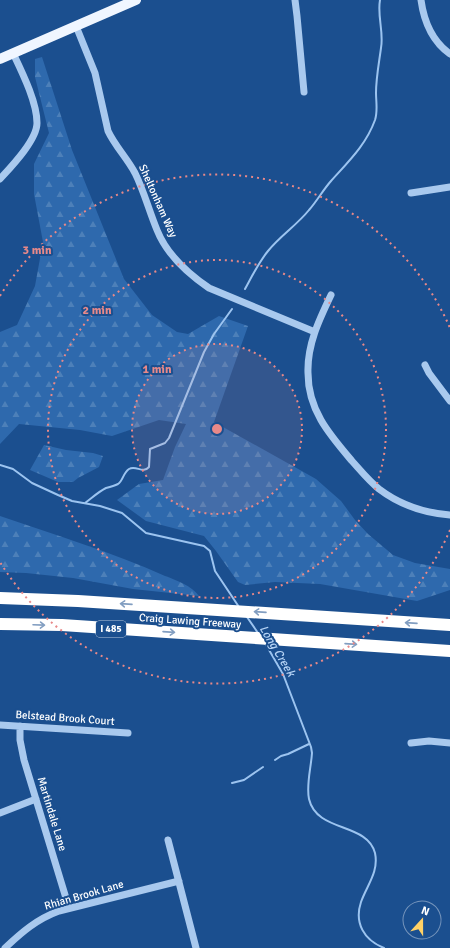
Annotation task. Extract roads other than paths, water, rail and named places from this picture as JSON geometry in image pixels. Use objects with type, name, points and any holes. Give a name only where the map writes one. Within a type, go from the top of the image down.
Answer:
[{"type":"highway","name":"Craig Lawing Freeway","points":[[0,598],[78,601],[450,625]]},
{"type":"highway","name":"Craig Lawing Freeway","points":[[0,624],[62,626],[450,651]]},
{"type":"main road","points":[[0,59],[136,0]]},
{"type":"street","points":[[295,0],[304,92]]},
{"type":"street","points":[[421,0],[424,14],[433,37],[437,44],[450,54]]},
{"type":"street","name":"Sheltonham Way","points":[[76,26],[95,74],[108,131],[135,174],[157,232],[172,257],[195,279],[209,288],[315,332]]},
{"type":"street","points":[[0,179],[32,140],[37,124],[35,108],[13,53]]},
{"type":"street","points":[[410,192],[450,186]]},
{"type":"street","points":[[331,295],[315,332],[308,357],[309,391],[321,422],[331,437],[368,479],[380,490],[416,508],[427,512],[450,516]]},
{"type":"street","points":[[425,365],[450,402]]},
{"type":"street","name":"Belstead Brook Court","points":[[0,725],[128,734]]},
{"type":"street","name":"Martindale Lane","points":[[20,726],[21,750],[69,908]]},
{"type":"street","points":[[411,743],[429,741],[450,743]]},
{"type":"street","points":[[0,812],[36,799]]},
{"type":"street","points":[[168,840],[196,948]]},
{"type":"street","name":"Rhian Brook Lane","points":[[5,948],[38,920],[59,911],[179,881]]},
{"type":"waterway","points":[[245,289],[268,251],[315,203],[328,184],[356,153],[371,129],[375,120],[377,106],[376,82],[382,42],[379,12],[380,0]]},
{"type":"waterway","points":[[85,503],[106,488],[118,484],[129,469],[134,468],[144,470],[149,467],[150,449],[165,443],[169,438],[204,352],[214,334],[232,309]]},
{"type":"waterway","name":"Long Creek","points":[[0,465],[13,469],[32,483],[72,501],[100,506],[122,513],[146,533],[204,546],[210,551],[215,571],[239,607]]},
{"type":"waterway","name":"Long Creek","points":[[247,617],[258,633]]},
{"type":"waterway","name":"Long Creek","points":[[265,643],[283,674],[311,747],[312,753],[308,794],[314,810],[331,823],[362,836],[370,843],[375,853],[376,860],[374,872],[361,902],[359,917],[362,930],[366,935],[377,945],[384,948]]},
{"type":"waterway","points":[[275,760],[309,744]]},
{"type":"waterway","points":[[232,783],[244,780],[263,767]]}]
